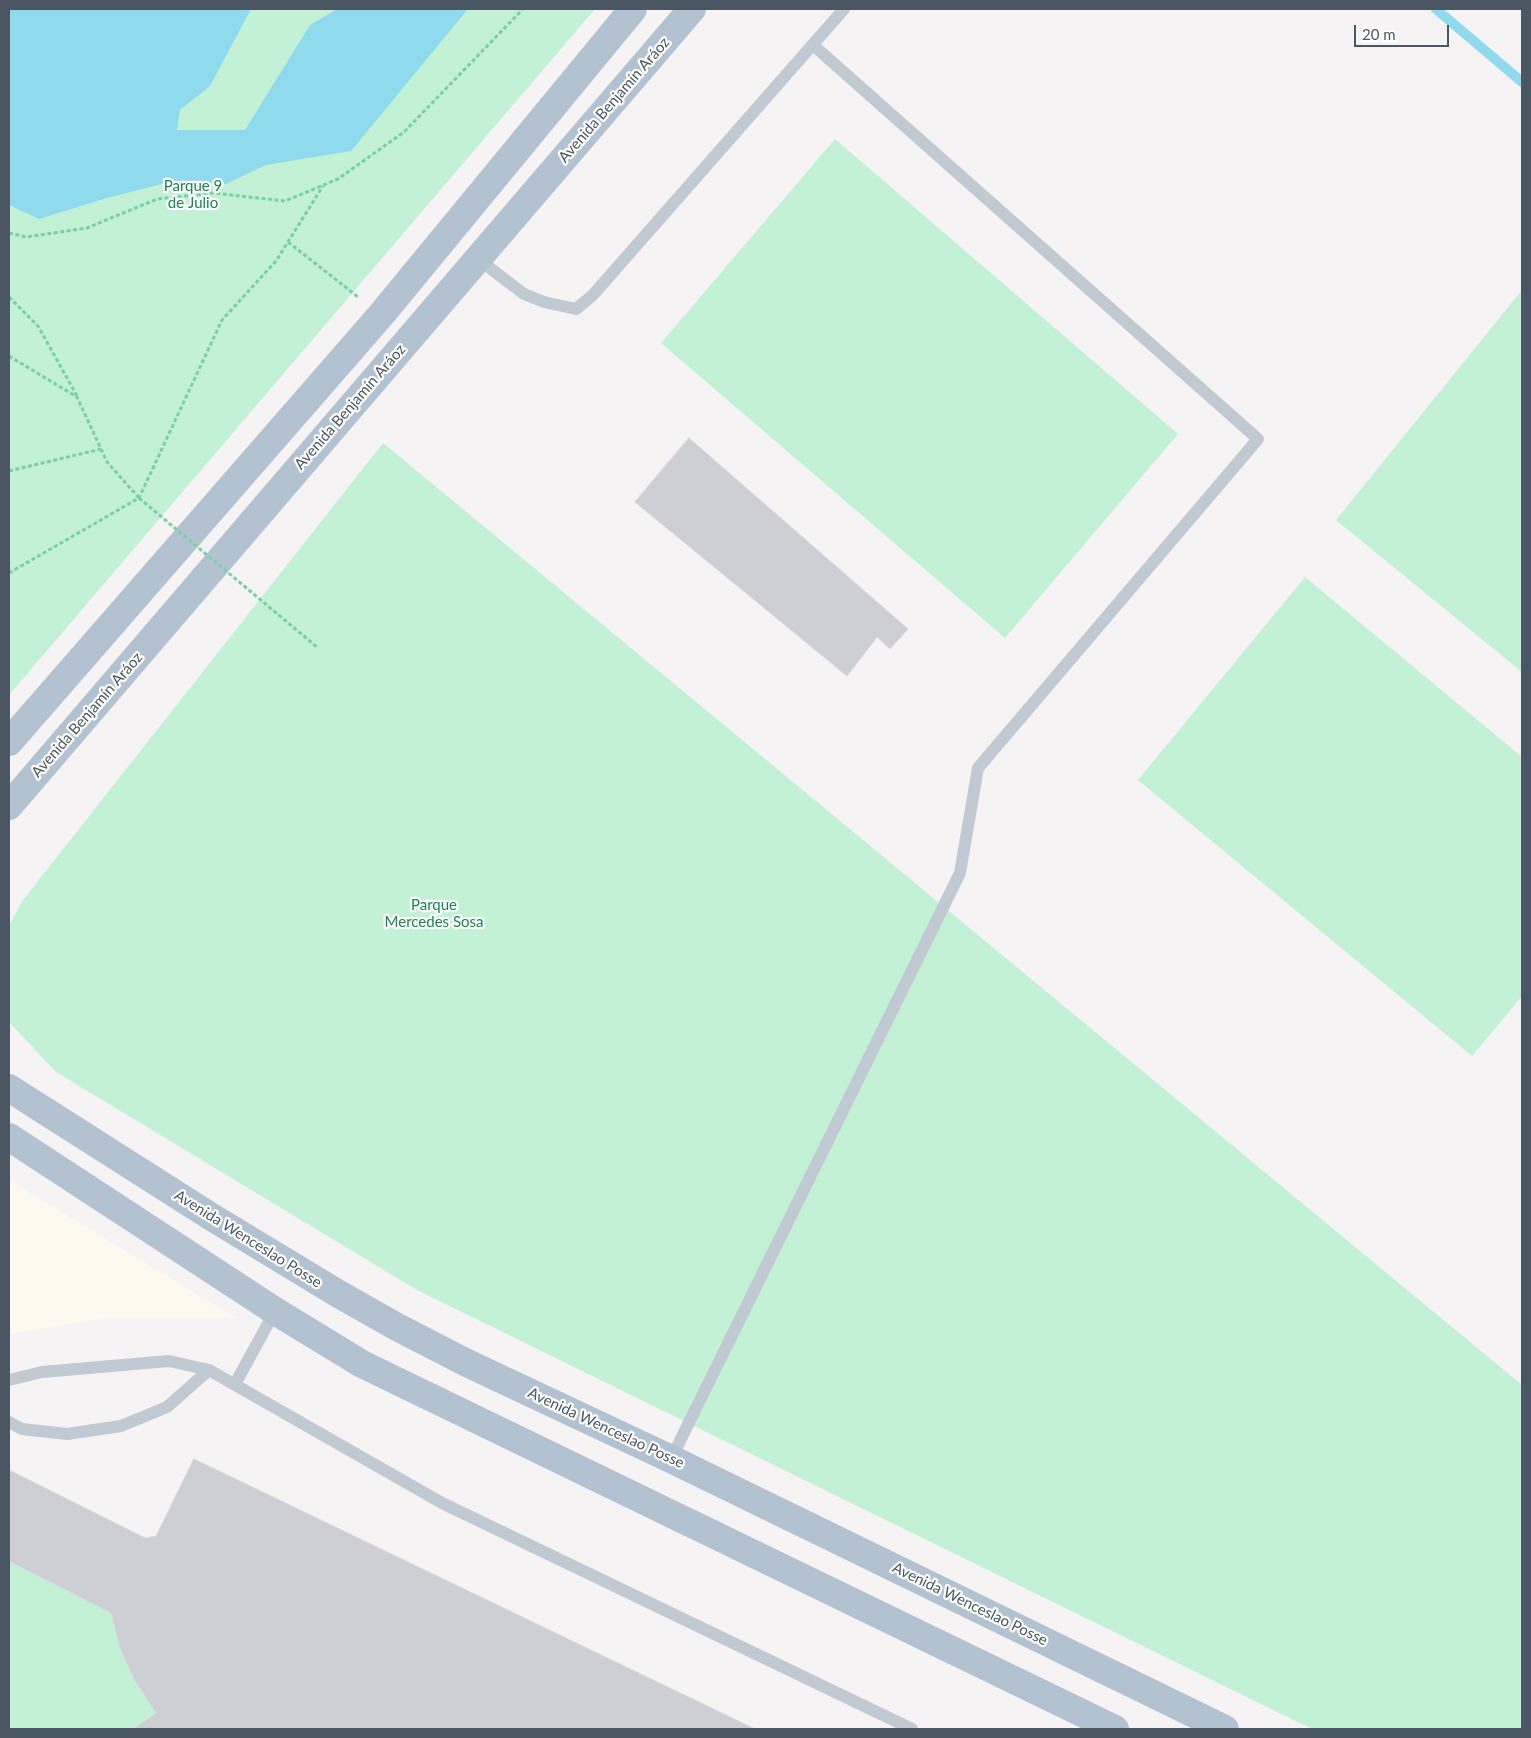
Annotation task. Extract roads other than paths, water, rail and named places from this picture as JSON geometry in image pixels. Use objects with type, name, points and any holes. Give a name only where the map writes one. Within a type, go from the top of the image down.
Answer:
[{"type":"main road","points":[[9,742],[381,314],[633,9]]},
{"type":"main road","name":"Avenida Benjamín Aráoz","points":[[9,806],[692,9]]},
{"type":"main road","name":"Avenida Wenceslao Posse","points":[[14,1088],[210,1216],[397,1327],[467,1363],[672,1459],[1225,1729]]},
{"type":"main road","points":[[9,1138],[275,1311],[370,1368],[1115,1729]]},
{"type":"lane","points":[[478,259],[524,294],[544,302],[576,309],[592,296],[844,9]]},
{"type":"lane","points":[[672,1459],[960,873],[978,768],[1258,439],[812,45]]},
{"type":"lane","points":[[235,1384],[275,1311]]},
{"type":"lane","points":[[9,1380],[42,1372],[169,1361],[209,1370],[442,1503],[912,1729]]},
{"type":"lane","points":[[9,1422],[22,1430],[66,1434],[121,1426],[167,1407],[209,1370]]},
{"type":"water","points":[[9,9],[251,9],[210,86],[180,110],[177,130],[245,130],[310,25],[337,9],[468,9],[351,151],[266,165],[226,184],[173,181],[107,198],[39,219],[9,205]]},
{"type":"waterway","points":[[1436,9],[1522,82]]},
{"type":"park label","name":"Parque 9 de Julio","points":[[193,194]]},
{"type":"park label","name":"Parque Mercedes Sosa","points":[[434,914]]}]
